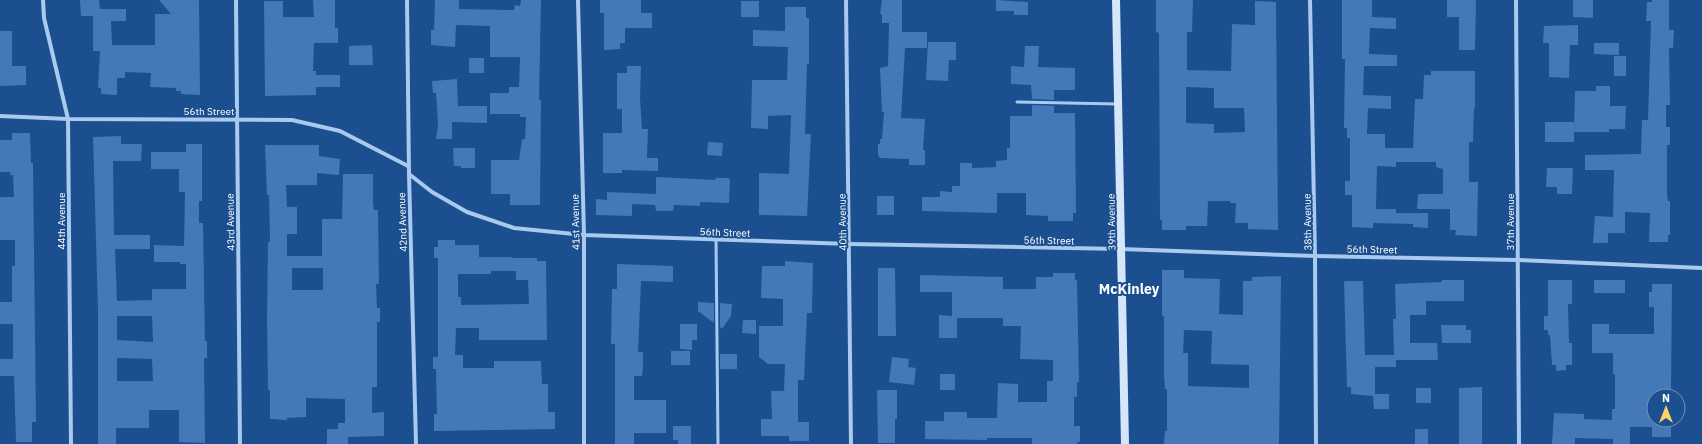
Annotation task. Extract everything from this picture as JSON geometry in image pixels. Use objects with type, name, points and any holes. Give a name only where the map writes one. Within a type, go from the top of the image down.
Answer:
[{"type":"main road","name":"39th Avenue","points":[[1116,0],[1125,444]]},
{"type":"street","name":"44th Avenue","points":[[43,0],[44,18],[68,119],[71,444]]},
{"type":"street","name":"43rd Avenue","points":[[236,0],[240,444]]},
{"type":"street","name":"42nd Avenue","points":[[407,0],[408,166],[416,444]]},
{"type":"street","name":"41st Avenue","points":[[578,0],[584,235],[584,444]]},
{"type":"street","name":"40th Avenue","points":[[846,0],[850,244],[851,444]]},
{"type":"street","name":"38th Avenue","points":[[1310,0],[1315,256],[1316,444]]},
{"type":"street","name":"37th Avenue","points":[[1516,0],[1519,444]]},
{"type":"street","name":"56th Street","points":[[0,116],[68,119],[237,118],[292,120],[340,131],[408,166]]},
{"type":"street","name":"56th Street","points":[[409,174],[432,192],[468,212],[514,228],[584,235],[850,244],[1121,249],[1315,256],[1518,260],[1702,268]]},
{"type":"lane","points":[[1017,102],[1118,104]]},
{"type":"lane","points":[[716,239],[718,444]]},
{"type":"building","points":[[80,0],[99,0],[100,9],[126,9],[126,21],[111,21],[112,45],[155,45],[155,14],[171,14],[159,0],[199,0],[200,95],[181,94],[181,91],[176,91],[176,88],[150,87],[151,73],[125,72],[125,78],[117,78],[117,95],[101,94],[101,88],[98,88],[100,51],[93,51],[93,16],[81,16]]},
{"type":"building","points":[[313,0],[335,0],[335,28],[338,28],[338,43],[314,43],[313,71],[316,71],[316,75],[340,75],[340,87],[316,87],[316,95],[265,96],[264,1],[283,1],[283,17],[314,17]]},
{"type":"building","points":[[435,0],[459,0],[459,9],[514,10],[515,5],[520,6],[521,0],[541,0],[539,100],[541,100],[540,205],[510,205],[510,194],[491,194],[491,160],[519,160],[522,139],[525,139],[526,117],[520,117],[520,114],[490,114],[490,93],[509,93],[509,87],[519,87],[520,57],[490,57],[490,26],[456,25],[455,47],[431,45],[431,30],[434,30]]},
{"type":"building","points":[[600,0],[641,0],[641,13],[652,13],[652,28],[625,28],[625,43],[620,43],[620,49],[604,50],[604,13],[600,13]]},
{"type":"building","points":[[882,0],[902,0],[902,32],[927,32],[927,48],[905,48],[901,118],[925,119],[923,150],[925,150],[925,165],[909,165],[909,159],[880,158],[878,155],[878,144],[880,144],[880,139],[882,139],[884,112],[882,112],[880,68],[888,66],[889,23],[882,23],[882,14],[880,14]]},
{"type":"building","points":[[996,0],[1028,2],[1028,15],[1014,15],[1014,11],[996,11]]},
{"type":"building","points":[[1156,0],[1193,0],[1192,32],[1187,32],[1187,70],[1231,71],[1232,24],[1255,25],[1255,1],[1276,2],[1278,230],[1248,229],[1248,223],[1235,223],[1236,203],[1230,203],[1230,201],[1208,201],[1207,226],[1186,226],[1186,230],[1162,230],[1162,220],[1160,220],[1159,33],[1156,32]],"holes":[[[1186,87],[1214,88],[1214,108],[1244,108],[1245,132],[1214,133],[1214,124],[1186,123]]]},
{"type":"building","points":[[1342,0],[1372,0],[1372,17],[1396,18],[1396,29],[1370,28],[1369,54],[1397,55],[1397,66],[1364,66],[1363,95],[1391,96],[1391,109],[1368,108],[1367,134],[1385,134],[1385,148],[1413,148],[1415,99],[1423,99],[1424,75],[1431,75],[1431,71],[1475,71],[1473,142],[1469,142],[1469,182],[1478,182],[1477,236],[1455,235],[1456,230],[1450,230],[1450,209],[1417,209],[1418,194],[1443,194],[1443,169],[1436,167],[1436,162],[1396,162],[1396,167],[1377,166],[1376,209],[1396,209],[1396,213],[1428,213],[1428,228],[1413,227],[1413,224],[1373,223],[1373,228],[1352,227],[1352,195],[1345,195],[1345,181],[1350,181],[1350,138],[1347,138],[1347,128],[1344,128],[1345,59],[1342,59]]},
{"type":"building","points":[[1447,0],[1476,0],[1475,50],[1459,50],[1459,17],[1447,17]]},
{"type":"building","points":[[1573,0],[1593,0],[1593,18],[1573,17]]},
{"type":"building","points":[[1652,0],[1669,0],[1669,30],[1674,30],[1673,48],[1669,48],[1670,105],[1666,105],[1666,127],[1670,127],[1670,145],[1667,145],[1667,196],[1668,201],[1670,201],[1670,235],[1668,235],[1668,242],[1649,242],[1650,213],[1625,212],[1625,233],[1608,233],[1608,243],[1593,243],[1595,216],[1613,217],[1614,170],[1585,170],[1585,155],[1641,154],[1642,120],[1648,120],[1651,21],[1646,21],[1647,2],[1652,2]]},
{"type":"building","points":[[741,1],[759,1],[759,17],[741,17]]},
{"type":"building","points":[[785,7],[806,7],[806,18],[809,18],[809,64],[807,64],[805,134],[811,134],[807,216],[759,215],[759,173],[789,174],[791,115],[768,116],[768,129],[751,128],[752,80],[787,80],[788,47],[753,46],[753,30],[785,31]]},
{"type":"building","points":[[1578,25],[1578,45],[1570,45],[1569,78],[1549,77],[1549,43],[1543,43],[1544,26]]},
{"type":"building","points":[[0,31],[12,31],[12,66],[26,66],[26,85],[0,86]]},
{"type":"building","points":[[928,42],[956,42],[956,60],[949,60],[948,81],[926,80]]},
{"type":"building","points":[[1594,43],[1619,43],[1619,55],[1594,54]]},
{"type":"building","points":[[372,45],[373,65],[349,65],[349,46]]},
{"type":"building","points":[[1025,46],[1039,46],[1038,67],[1075,68],[1075,90],[1054,90],[1054,100],[1032,99],[1031,85],[1011,84],[1011,66],[1024,67]]},
{"type":"building","points":[[1614,56],[1626,56],[1626,76],[1614,76]]},
{"type":"building","points":[[469,58],[484,58],[484,73],[469,73]]},
{"type":"building","points":[[627,66],[641,66],[640,98],[642,129],[648,129],[647,158],[658,158],[658,171],[622,170],[622,173],[603,173],[603,133],[622,133],[622,109],[617,109],[617,73],[627,73]]},
{"type":"building","points":[[457,79],[458,106],[487,106],[487,123],[452,122],[452,139],[436,139],[438,124],[436,93],[433,93],[432,81]]},
{"type":"building","points":[[1596,86],[1610,86],[1610,106],[1626,106],[1625,129],[1609,129],[1609,132],[1574,132],[1575,91],[1596,91]]},
{"type":"building","points":[[1032,105],[1054,106],[1054,113],[1075,113],[1076,213],[1073,213],[1073,221],[1048,221],[1048,216],[1026,215],[1026,193],[997,193],[997,213],[922,211],[922,197],[940,197],[940,191],[952,192],[952,186],[960,186],[960,163],[972,163],[972,168],[996,167],[996,161],[1007,160],[1007,148],[1010,148],[1010,116],[1032,116]]},
{"type":"building","points":[[1545,122],[1574,122],[1574,142],[1545,142]]},
{"type":"building","points":[[12,133],[30,133],[31,163],[33,163],[36,422],[32,422],[32,442],[16,442],[14,376],[0,376],[0,359],[13,359],[13,324],[0,324],[0,302],[12,302],[12,266],[15,266],[15,240],[0,240],[0,197],[14,197],[13,175],[10,175],[10,172],[0,172],[0,140],[12,140]]},
{"type":"building","points":[[121,136],[121,144],[142,144],[141,161],[113,161],[114,235],[150,235],[150,249],[115,249],[117,301],[152,300],[152,289],[186,289],[186,264],[180,264],[180,262],[154,262],[154,245],[184,246],[185,192],[179,192],[179,169],[151,169],[151,152],[186,152],[186,144],[202,144],[202,201],[199,201],[199,223],[203,223],[205,341],[207,341],[207,358],[204,358],[205,443],[179,442],[179,410],[149,410],[149,428],[116,428],[116,444],[98,444],[98,309],[93,137]],"holes":[[[117,316],[152,316],[153,342],[117,340]],[[117,358],[152,359],[153,381],[117,381]]]},
{"type":"building","points":[[708,142],[723,143],[722,156],[707,155]]},
{"type":"building","points":[[265,145],[319,145],[319,156],[340,159],[339,175],[317,173],[317,185],[286,185],[287,207],[297,207],[297,234],[287,234],[287,256],[322,256],[322,219],[342,219],[343,174],[373,174],[373,204],[374,210],[378,210],[379,284],[376,284],[377,308],[380,308],[380,322],[377,322],[377,387],[372,387],[372,413],[384,412],[384,436],[348,437],[348,444],[327,444],[327,429],[338,429],[338,423],[345,423],[345,399],[306,398],[306,417],[287,418],[287,420],[270,419],[267,317],[268,242],[270,242],[269,195],[267,195]],"holes":[[[292,268],[323,268],[323,290],[292,290]]]},
{"type":"building","points":[[453,148],[475,148],[475,168],[461,168],[461,166],[454,166]]},
{"type":"building","points":[[1547,168],[1573,168],[1572,194],[1557,194],[1557,187],[1546,187]]},
{"type":"building","points":[[656,177],[715,180],[716,178],[728,178],[730,180],[729,203],[700,202],[700,206],[674,205],[673,211],[656,211],[655,205],[632,204],[632,216],[596,215],[596,199],[607,200],[607,192],[656,194]]},
{"type":"building","points":[[877,196],[894,196],[894,215],[877,215]]},
{"type":"building","points":[[438,240],[455,240],[455,245],[479,245],[479,257],[537,258],[537,261],[546,261],[547,340],[479,340],[479,328],[456,328],[455,355],[463,355],[463,368],[494,368],[494,361],[541,361],[542,384],[548,384],[548,412],[555,412],[555,429],[434,431],[434,414],[437,414],[436,369],[433,369],[433,357],[438,357],[438,258],[434,258],[434,247],[438,247]],"holes":[[[491,271],[516,271],[516,280],[528,280],[529,304],[461,305],[461,297],[458,297],[458,274],[491,274]]]},
{"type":"building","points":[[785,261],[813,263],[812,313],[807,313],[804,380],[798,380],[798,422],[809,422],[809,441],[789,441],[789,436],[761,436],[761,419],[772,419],[771,391],[784,391],[785,364],[768,364],[759,357],[759,326],[783,326],[783,299],[761,298],[762,266],[785,266]]},
{"type":"building","points":[[617,264],[673,266],[673,282],[641,281],[638,352],[643,352],[643,368],[642,376],[634,376],[634,400],[666,400],[666,433],[634,433],[634,444],[615,444],[615,344],[611,344],[612,289],[617,289]]},
{"type":"building","points":[[878,268],[895,268],[896,336],[878,336]]},
{"type":"building","points":[[1162,270],[1184,270],[1184,278],[1220,279],[1219,314],[1243,315],[1243,281],[1252,281],[1252,277],[1281,276],[1279,444],[1164,444],[1165,431],[1167,431],[1167,389],[1165,389],[1164,376],[1164,316],[1162,316]],"holes":[[[1184,330],[1212,331],[1211,364],[1249,365],[1249,388],[1188,386],[1188,353],[1183,353]]]},
{"type":"building","points":[[1053,273],[1075,273],[1075,280],[1077,280],[1079,382],[1077,382],[1077,397],[1074,397],[1074,426],[1080,426],[1080,442],[1077,442],[1077,444],[1032,444],[1032,438],[987,438],[987,440],[925,439],[925,421],[944,421],[944,412],[967,412],[967,418],[997,418],[998,383],[1018,384],[1018,402],[1047,402],[1047,381],[1053,381],[1053,360],[1020,359],[1021,326],[1003,326],[1003,318],[957,318],[957,338],[939,338],[939,315],[952,316],[952,292],[920,292],[920,275],[1003,277],[1003,289],[1036,289],[1036,277],[1053,277]]},
{"type":"building","points":[[1442,280],[1464,280],[1464,301],[1426,301],[1426,315],[1410,315],[1410,343],[1437,343],[1438,360],[1396,360],[1396,367],[1375,367],[1375,394],[1389,394],[1389,409],[1374,409],[1373,396],[1351,394],[1351,387],[1347,387],[1344,281],[1363,281],[1365,355],[1394,355],[1393,319],[1396,319],[1395,284],[1442,282]]},
{"type":"building","points":[[1548,280],[1572,280],[1572,304],[1568,304],[1569,343],[1572,343],[1572,365],[1566,365],[1566,370],[1556,371],[1556,365],[1552,365],[1550,335],[1548,335],[1548,330],[1544,330],[1544,316],[1548,316]]},
{"type":"building","points":[[1594,280],[1625,280],[1625,293],[1594,293]]},
{"type":"building","points":[[1652,284],[1672,284],[1671,388],[1646,388],[1646,427],[1630,427],[1630,444],[1613,444],[1613,439],[1575,438],[1575,444],[1552,444],[1554,413],[1584,414],[1584,419],[1612,420],[1612,409],[1615,409],[1615,374],[1613,374],[1613,353],[1592,353],[1592,324],[1609,324],[1609,334],[1654,334],[1654,307],[1649,307],[1649,292],[1652,292]]},
{"type":"building","points":[[698,302],[714,303],[714,323],[698,311]]},
{"type":"building","points":[[720,303],[732,304],[731,316],[722,329],[720,327]]},
{"type":"building","points":[[743,320],[756,320],[756,334],[742,333]]},
{"type":"building","points":[[680,324],[697,324],[697,340],[692,340],[692,350],[680,349]]},
{"type":"building","points":[[1441,325],[1466,325],[1466,330],[1471,330],[1471,343],[1442,343]]},
{"type":"building","points":[[671,351],[690,351],[690,365],[671,365]]},
{"type":"building","points":[[720,354],[737,354],[737,369],[720,369]]},
{"type":"building","points":[[892,357],[909,359],[908,367],[916,368],[914,385],[889,382]]},
{"type":"building","points":[[940,374],[955,374],[955,390],[940,390]]},
{"type":"building","points":[[1482,387],[1482,444],[1459,444],[1459,388]]},
{"type":"building","points":[[1416,388],[1431,388],[1431,403],[1416,403]]},
{"type":"building","points":[[877,390],[897,390],[895,443],[878,443]]},
{"type":"building","points":[[673,426],[691,426],[691,444],[678,444],[678,440],[673,440]]},
{"type":"building","points":[[1652,428],[1671,428],[1671,437],[1652,437]]},
{"type":"building","points":[[1415,429],[1428,429],[1428,444],[1415,444]]},
{"type":"district","name":"McKinley","points":[[1129,289]]}]
